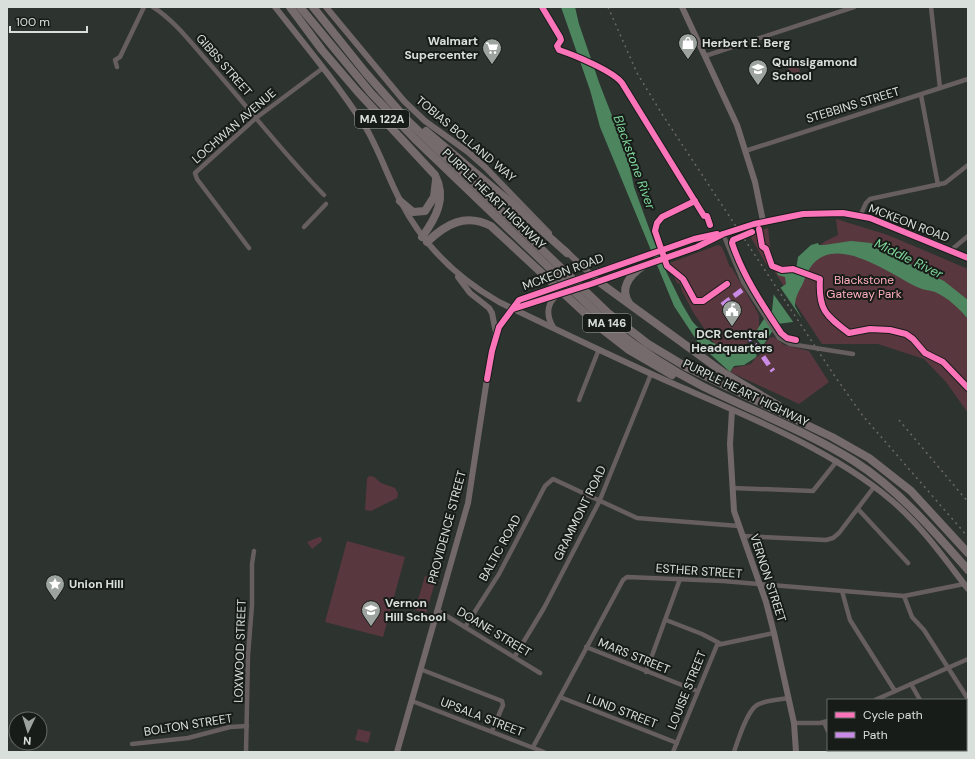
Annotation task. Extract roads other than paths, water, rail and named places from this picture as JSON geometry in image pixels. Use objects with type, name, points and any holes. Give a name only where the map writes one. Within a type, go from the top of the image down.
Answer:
[{"type":"highway","name":"MA 122A","points":[[290,7],[353,87],[435,175],[440,188],[440,203],[425,239]]},
{"type":"highway","name":"PURPLE HEART HIGHWAY","points":[[300,7],[371,93],[415,139],[599,316],[631,342],[663,364],[701,385],[828,446],[878,478],[918,514],[968,570]]},
{"type":"highway","name":"PURPLE HEART HIGHWAY","points":[[312,7],[383,94],[459,171],[587,294],[634,334],[688,368],[857,450],[891,474],[928,508],[968,553]]},
{"type":"highway","name":"MA 122A","points":[[383,94],[567,253]]},
{"type":"highway","points":[[400,201],[413,212],[425,211],[434,197],[435,175]]},
{"type":"highway","points":[[425,239],[450,224],[467,220],[484,223],[497,231],[575,306],[629,350],[679,379],[742,405]]},
{"type":"highway","points":[[631,306],[625,292],[627,281],[630,276],[643,266]]},
{"type":"highway","points":[[595,283],[631,306],[733,379],[820,431]]},
{"type":"main road","points":[[275,7],[323,68],[367,130],[400,201],[425,239],[456,274],[470,294],[489,308],[493,316],[496,333]]},
{"type":"main road","name":"TOBIAS BOLLAND WAY","points":[[326,7],[404,101],[425,121],[468,152],[496,177],[595,283]]},
{"type":"main road","points":[[682,7],[737,125],[755,182],[763,221]]},
{"type":"main road","name":"MCKEON ROAD","points":[[513,309],[595,283],[697,247],[723,234],[763,221],[821,212],[860,216],[968,258]]},
{"type":"main road","name":"MCKEON ROAD","points":[[513,309],[524,297],[548,288],[700,237],[723,234]]},
{"type":"main road","points":[[456,274],[484,294],[513,309],[651,374],[732,410],[837,461],[874,487],[912,519],[966,586]]},
{"type":"main road","points":[[553,327],[548,312],[551,302],[556,296]]},
{"type":"main road","name":"PROVIDENCE STREET","points":[[397,752],[468,502],[490,359],[496,333],[504,319],[513,309]]},
{"type":"main road","name":"VERNON STREET","points":[[732,410],[730,439],[734,511],[760,585],[774,633],[794,723],[796,752]]},
{"type":"street","points":[[117,67],[115,60],[120,57],[144,7]]},
{"type":"street","name":"GIBBS STREET","points":[[152,7],[165,16],[181,31],[296,166],[324,195]]},
{"type":"street","points":[[705,56],[854,7]]},
{"type":"street","points":[[931,7],[940,88]]},
{"type":"street","name":"LOCHWAN AVENUE","points":[[249,248],[194,175],[256,118],[323,68]]},
{"type":"street","name":"STEBBINS STREET","points":[[745,151],[892,102],[921,95],[968,79]]},
{"type":"street","points":[[921,95],[938,185]]},
{"type":"street","points":[[860,216],[866,203],[870,199],[945,183],[968,166]]},
{"type":"street","points":[[304,227],[326,204]]},
{"type":"street","points":[[723,234],[741,277],[777,335],[788,343],[832,352],[853,354]]},
{"type":"street","points":[[950,250],[968,236]]},
{"type":"street","points":[[578,400],[599,349]]},
{"type":"street","name":"GRAMMONT ROAD","points":[[515,656],[544,608],[599,502],[651,374]]},
{"type":"street","points":[[732,488],[813,491],[837,461]]},
{"type":"street","name":"BALTIC ROAD","points":[[465,627],[499,574],[545,486],[552,479],[571,486],[599,502]]},
{"type":"street","points":[[743,536],[814,539],[833,538],[839,533],[874,487]]},
{"type":"street","points":[[599,502],[636,518],[739,526]]},
{"type":"street","points":[[858,509],[908,563]]},
{"type":"street","name":"LOXWOOD STREET","points":[[246,752],[248,654],[252,606],[252,564],[254,551]]},
{"type":"street","name":"ESTHER STREET","points":[[533,747],[586,647],[625,578],[631,576],[723,581],[904,596],[966,586]]},
{"type":"street","points":[[646,672],[680,579]]},
{"type":"street","points":[[842,591],[850,620],[895,691]]},
{"type":"street","points":[[904,596],[912,617],[919,623],[946,668],[968,700]]},
{"type":"street","name":"DOANE STREET","points":[[437,610],[515,656],[540,673]]},
{"type":"street","points":[[666,620],[702,634],[721,644]]},
{"type":"street","name":"LOUISE STREET","points":[[673,752],[714,649],[721,644],[774,633]]},
{"type":"street","name":"MARS STREET","points":[[586,647],[697,691]]},
{"type":"street","points":[[877,699],[968,658]]},
{"type":"street","points":[[420,669],[502,701],[503,705],[492,731]]},
{"type":"street","points":[[911,684],[919,699]]},
{"type":"street","name":"LUND STREET","points":[[560,697],[677,743]]},
{"type":"street","points":[[734,752],[747,721],[755,707],[759,704],[788,698]]},
{"type":"street","name":"UPSALA STREET","points":[[412,700],[544,752]]},
{"type":"street","points":[[794,723],[826,722]]},
{"type":"street","name":"BOLTON STREET","points":[[132,744],[188,738],[230,727],[247,726]]},
{"type":"railway","points":[[608,7],[637,73],[662,114],[834,375],[863,416],[968,537]]},
{"type":"railway","points":[[899,420],[968,502]]},
{"type":"place","name":"Herbert E. Berg","points":[[688,60]]},
{"type":"place","name":"Walmart Supercenter","points":[[492,65]]},
{"type":"place","name":"Quinsigamond School","points":[[758,86]]},
{"type":"place","name":"DCR Central Headquarters","points":[[732,327]]},
{"type":"place","name":"Union Hill","points":[[55,601]]},
{"type":"place","name":"Vernon Hill School","points":[[371,627]]},
{"type":"water label","name":"Blackstone River","points":[[635,162]]},
{"type":"water label","name":"Middle River","points":[[909,258]]},
{"type":"park label","name":"Blackstone Gateway Park","points":[[864,287]]}]
